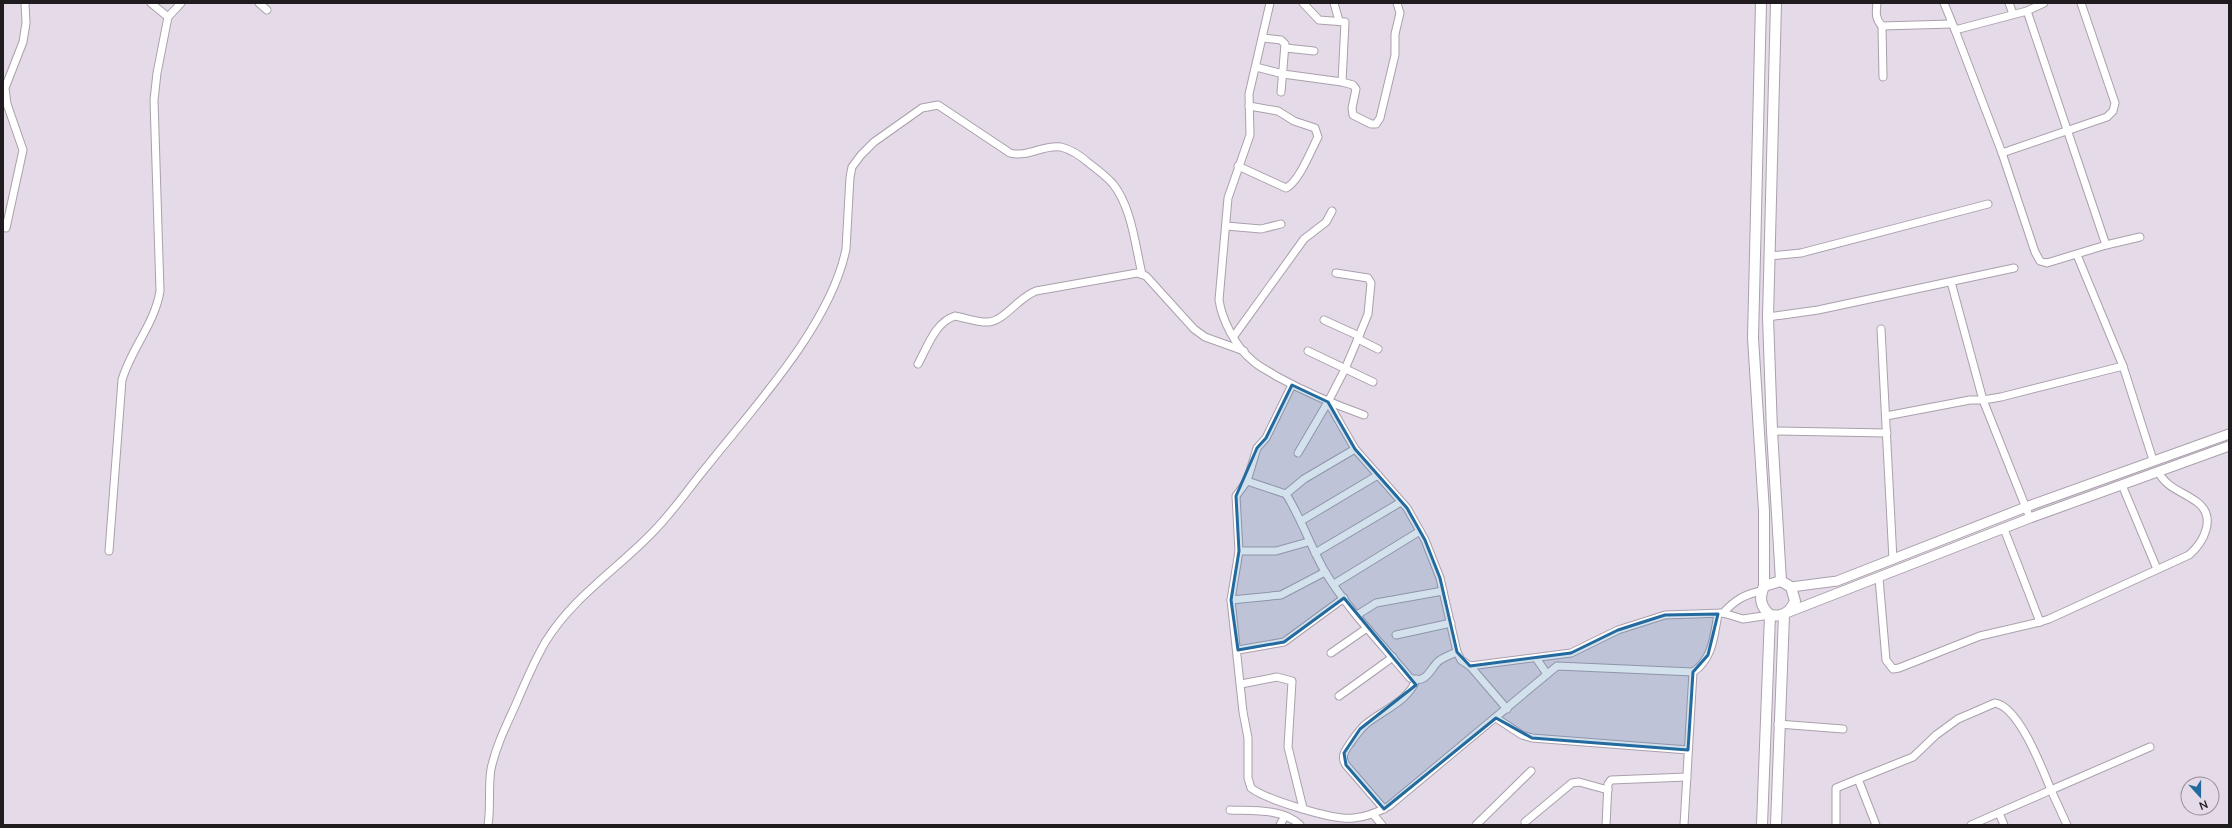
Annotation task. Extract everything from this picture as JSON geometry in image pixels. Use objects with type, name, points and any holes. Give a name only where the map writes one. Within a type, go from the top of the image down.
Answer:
[{"type":"main road","points":[[1760,3],[1753,338],[1764,511],[1763,588],[1761,602],[1770,615],[1762,825]]},
{"type":"main road","points":[[1776,3],[1768,317],[1772,431],[1781,581]]},
{"type":"main road","points":[[1763,588],[1781,581]]},
{"type":"main road","points":[[1776,825],[1778,724],[1786,613],[1794,601],[1791,587],[1781,581]]},
{"type":"main road","points":[[1770,615],[1786,613]]},
{"type":"street","points":[[6,228],[23,150],[7,104],[5,88],[23,42],[26,23],[25,3]]},
{"type":"street","points":[[151,3],[168,17]]},
{"type":"street","points":[[109,551],[122,380],[131,355],[156,307],[160,291],[154,100],[156,73],[168,17],[181,3]]},
{"type":"street","points":[[259,3],[267,10]]},
{"type":"street","points":[[1270,3],[1249,94],[1250,135],[1228,198],[1219,300],[1224,321],[1254,363],[1292,385],[1328,402],[1364,415]]},
{"type":"street","points":[[1303,3],[1319,20],[1342,21],[1346,25],[1342,82]]},
{"type":"street","points":[[1334,3],[1338,21]]},
{"type":"street","points":[[1256,68],[1283,74],[1342,82],[1353,85],[1356,89],[1352,108],[1353,115],[1372,124],[1378,122],[1395,55],[1395,34],[1400,13],[1397,3]]},
{"type":"street","points":[[1877,3],[1876,14],[1878,22],[1882,26],[1883,76]]},
{"type":"street","points":[[1944,3],[2002,153],[2040,261],[2047,263],[2106,245],[2140,237]]},
{"type":"street","points":[[2009,3],[2013,14]]},
{"type":"street","points":[[1882,26],[1953,27],[2027,11],[2044,3]]},
{"type":"street","points":[[2002,153],[2107,117],[2113,111],[2115,103],[2081,3]]},
{"type":"street","points":[[2027,11],[2106,245]]},
{"type":"street","points":[[1263,38],[1283,42],[1286,48],[1282,92]]},
{"type":"street","points":[[1286,48],[1314,50]]},
{"type":"street","points":[[488,825],[490,772],[495,751],[546,641],[575,602],[621,564],[679,504],[788,363],[825,304],[844,261],[850,173],[861,154],[874,142],[922,108],[938,105],[1010,153],[1022,155],[1046,148],[1059,147],[1070,150],[1108,178],[1120,194],[1125,206],[1142,274]]},
{"type":"street","points":[[1238,166],[1286,188],[1292,185],[1299,174],[1318,136],[1315,128],[1294,121],[1282,113],[1249,106]]},
{"type":"street","points":[[1770,256],[1802,253],[1988,204]]},
{"type":"street","points":[[1234,336],[1304,239],[1326,222],[1332,211]]},
{"type":"street","points":[[1226,226],[1261,229],[1281,224]]},
{"type":"street","points":[[2077,255],[2123,366],[2153,460]]},
{"type":"street","points":[[1768,317],[1818,310],[2014,268]]},
{"type":"street","points":[[1298,453],[1328,402],[1345,369],[1368,314],[1371,283],[1368,278],[1336,273]]},
{"type":"street","points":[[918,364],[940,324],[950,318],[955,316],[990,322],[1001,316],[1023,297],[1036,291],[1142,274],[1146,276],[1194,329],[1210,339],[1244,351]]},
{"type":"street","points":[[1951,282],[1983,400],[2030,518]]},
{"type":"street","points":[[1324,320],[1378,349]]},
{"type":"street","points":[[1881,329],[1893,560]]},
{"type":"street","points":[[1308,351],[1373,382]]},
{"type":"street","points":[[1886,416],[1970,400],[1983,400],[2001,397],[2123,366]]},
{"type":"street","points":[[1292,385],[1266,438],[1258,448],[1247,481],[1236,496],[1239,551],[1231,600],[1238,650],[1243,712],[1249,744],[1248,778],[1251,788],[1256,792],[1302,808],[1353,822],[1384,809],[1470,740],[1571,653],[1618,630],[1665,615],[1721,614],[1743,619],[1770,615]]},
{"type":"street","points":[[1328,402],[1355,449],[1407,508],[1420,531],[1440,578],[1458,652],[1462,660],[1470,666],[1507,708]]},
{"type":"street","points":[[1772,431],[1887,433]]},
{"type":"street","points":[[1791,587],[1837,581],[2026,507],[2153,460],[2229,434]]},
{"type":"street","points":[[1786,613],[2030,518],[2229,446]]},
{"type":"street","points":[[1286,494],[1304,479],[1355,449]]},
{"type":"street","points":[[1879,578],[1886,660],[1889,666],[1893,669],[1980,636],[2040,622],[2189,555],[2196,550],[2207,531],[2208,523],[2202,507],[2191,498],[2167,484],[2158,471]]},
{"type":"street","points":[[1301,521],[1378,475]]},
{"type":"street","points":[[1247,481],[1286,494],[1301,521],[1308,542],[1316,553],[1325,572],[1335,583],[1344,598],[1358,614],[1367,628],[1410,678],[1428,676],[1439,660],[1458,652]]},
{"type":"street","points":[[2122,485],[2157,569]]},
{"type":"street","points":[[1316,553],[1401,502]]},
{"type":"street","points":[[2004,529],[2040,622]]},
{"type":"street","points":[[1335,583],[1420,531]]},
{"type":"street","points":[[1239,551],[1276,551],[1308,542]]},
{"type":"street","points":[[1231,600],[1281,595],[1325,572]]},
{"type":"street","points":[[1684,825],[1693,672],[1708,655],[1721,614],[1733,602],[1748,593],[1763,588]]},
{"type":"street","points":[[1358,614],[1376,603],[1443,591]]},
{"type":"street","points":[[1238,650],[1284,642],[1344,598]]},
{"type":"street","points":[[1396,635],[1451,623]]},
{"type":"street","points":[[1331,653],[1367,628]]},
{"type":"street","points":[[1470,666],[1571,653]]},
{"type":"street","points":[[1339,696],[1393,657]]},
{"type":"street","points":[[1536,658],[1547,674]]},
{"type":"street","points":[[1557,666],[1693,672]]},
{"type":"street","points":[[1241,684],[1277,677],[1292,681],[1288,747],[1302,808]]},
{"type":"street","points":[[1384,809],[1346,765],[1343,758],[1344,753],[1360,729],[1408,693],[1415,685],[1418,678]]},
{"type":"street","points":[[1836,825],[1836,788],[1913,757],[1936,735],[1958,719],[1995,703],[2005,706],[2025,732],[2067,825]]},
{"type":"street","points":[[1496,718],[1522,735],[1532,738],[1688,753]]},
{"type":"street","points":[[1778,724],[1844,729]]},
{"type":"street","points":[[1971,825],[2150,747]]},
{"type":"street","points":[[1476,825],[1531,771]]},
{"type":"street","points":[[1606,825],[1608,790],[1611,780],[1687,777]]},
{"type":"street","points":[[1858,779],[1876,825]]},
{"type":"street","points":[[1525,822],[1572,783],[1579,782],[1608,790]]},
{"type":"street","points":[[1230,810],[1265,811],[1285,816],[1300,825]]},
{"type":"street","points":[[1999,813],[2004,825]]},
{"type":"street","points":[[1373,814],[1382,825]]},
{"type":"street","points":[[1280,825],[1285,816]]},
{"type":"highlighted area","points":[[1292,385],[1328,402],[1355,449],[1407,508],[1425,540],[1440,578],[1457,652],[1470,666],[1571,653],[1618,630],[1665,615],[1718,614],[1708,655],[1693,672],[1688,750],[1532,738],[1496,718],[1384,809],[1346,765],[1344,753],[1360,729],[1416,685],[1344,598],[1284,642],[1238,650],[1231,600],[1239,551],[1236,496],[1257,448],[1266,438]]}]
